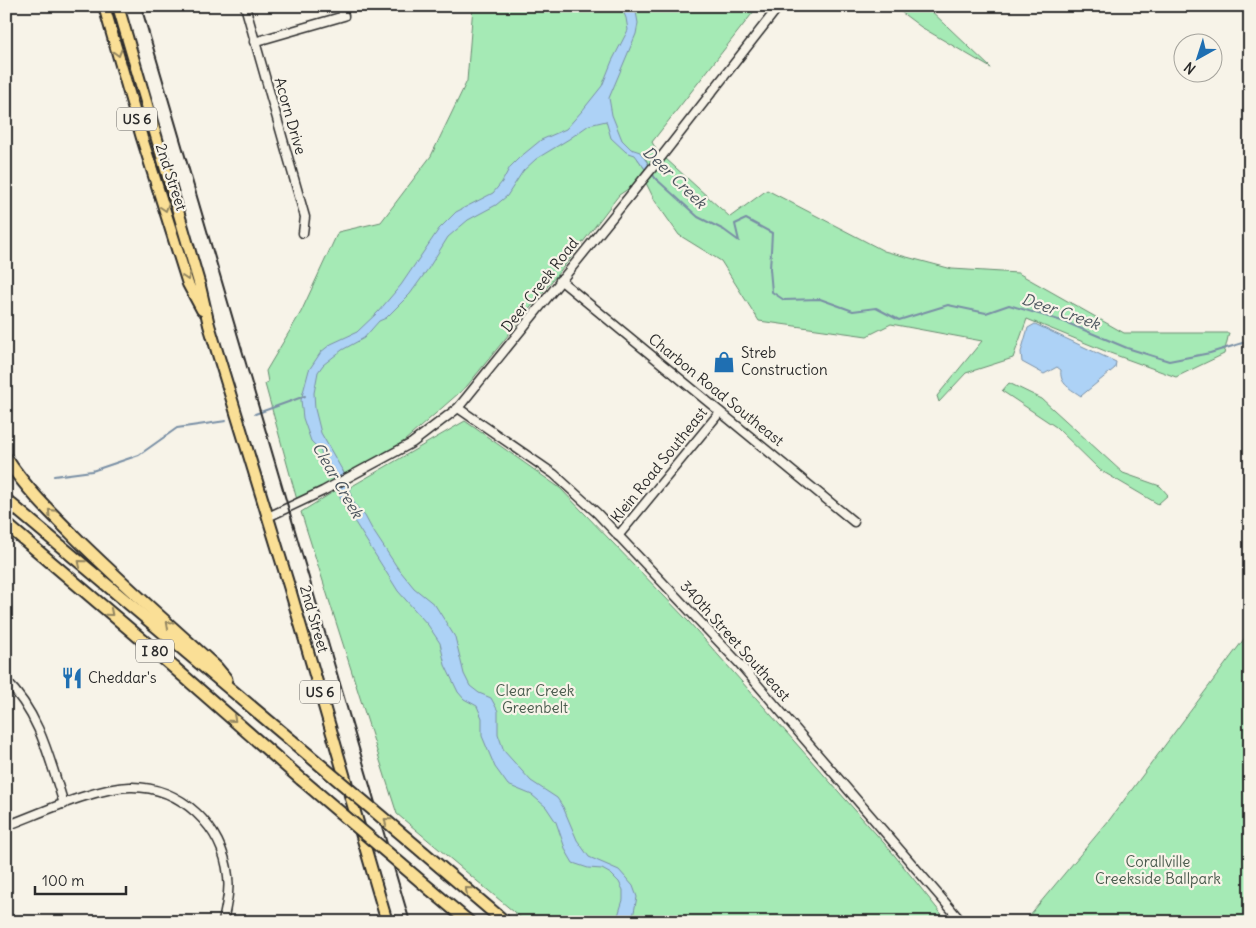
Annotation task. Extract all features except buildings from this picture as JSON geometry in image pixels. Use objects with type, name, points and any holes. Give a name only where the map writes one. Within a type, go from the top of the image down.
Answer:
[{"type":"highway","points":[[6,458],[22,480],[55,517],[112,573],[216,667],[239,697]]},
{"type":"highway","name":"I 80","points":[[6,500],[505,922]]},
{"type":"highway","name":"I 80","points":[[6,524],[469,922]]},
{"type":"highway","points":[[6,533],[86,592]]},
{"type":"main road","name":"2nd Street","points":[[104,6],[142,138],[188,284],[209,325]]},
{"type":"main road","name":"2nd Street","points":[[118,6],[200,286],[209,325],[268,517],[387,922]]},
{"type":"street","name":"Acorn Drive","points":[[245,6],[305,217],[303,233]]},
{"type":"street","points":[[254,42],[344,16],[341,6]]},
{"type":"street","name":"Deer Creek Road","points":[[268,517],[323,491],[412,443],[458,408],[662,156],[779,6]]},
{"type":"street","name":"Charbon Road Southeast","points":[[560,280],[854,522]]},
{"type":"street","name":"340th Street Southeast","points":[[458,408],[554,474],[597,513],[738,662],[962,922]]},
{"type":"street","name":"Klein Road Southeast","points":[[618,536],[720,412]]},
{"type":"street","points":[[6,680],[19,694],[35,721],[64,804]]},
{"type":"street","points":[[6,826],[64,804],[107,791],[130,787],[164,793],[189,807],[207,824],[219,842],[228,878],[229,891],[223,922]]},
{"type":"green space","points":[[473,6],[758,6],[652,142],[658,153],[649,165],[645,158],[638,159],[645,169],[631,187],[619,195],[467,386],[403,442],[345,475],[342,469],[334,481],[297,500],[265,384],[268,382],[266,371],[301,312],[338,232],[381,222],[431,156],[467,81]]},
{"type":"green space","points":[[893,6],[926,6],[991,68],[921,27]]},
{"type":"green space","points":[[665,158],[730,217],[767,190],[884,251],[952,269],[1018,273],[1124,333],[1229,333],[1224,354],[1176,377],[1110,353],[1027,319],[1013,358],[966,373],[939,402],[937,396],[982,341],[891,324],[867,336],[759,321],[721,261],[679,235],[655,201],[646,183]]},
{"type":"green space","points":[[1009,383],[1042,399],[1123,473],[1160,486],[1168,495],[1158,504],[1100,470],[1056,427],[1002,391]]},
{"type":"green space","name":"Clear Creek Greenbelt","points":[[465,421],[560,488],[689,622],[891,851],[948,922],[526,922],[397,814],[301,512],[338,489],[340,493]]},
{"type":"green space","name":"Corallville Creekside Ballpark","points":[[1250,631],[1250,922],[1024,922],[1110,819]]},
{"type":"water","name":"Clear Creek","points":[[621,6],[635,6],[638,23],[636,34],[609,98],[612,115],[622,140],[631,149],[640,152],[649,165],[645,169],[635,155],[626,152],[611,138],[606,121],[589,125],[536,159],[523,171],[507,196],[496,205],[468,220],[448,237],[410,294],[386,318],[379,321],[364,338],[342,350],[323,365],[318,372],[314,393],[315,409],[321,433],[345,475],[350,487],[351,497],[356,506],[365,516],[397,567],[414,588],[435,605],[455,637],[464,674],[470,686],[479,693],[491,698],[498,711],[498,734],[504,751],[531,781],[557,798],[563,807],[577,840],[589,857],[619,870],[633,886],[637,897],[632,922],[616,922],[623,900],[623,890],[619,882],[602,869],[588,868],[573,863],[566,851],[556,822],[546,807],[532,795],[508,785],[495,767],[482,736],[482,718],[477,706],[464,699],[458,692],[445,665],[440,643],[428,625],[398,591],[341,500],[320,450],[311,441],[303,418],[301,400],[309,370],[321,352],[331,344],[357,332],[378,312],[401,285],[439,229],[456,212],[493,193],[502,182],[510,167],[519,158],[541,140],[566,129],[582,111],[602,86],[628,30]]},
{"type":"water","points":[[1035,324],[1116,362],[1115,368],[1081,396],[1064,383],[1061,370],[1057,367],[1044,374],[1022,362],[1021,352],[1028,328]]},
{"type":"waterway","name":"Deer Creek","points":[[652,173],[655,178],[698,217],[724,230],[739,241],[735,224],[746,219],[772,233],[770,269],[772,292],[784,300],[820,299],[853,311],[876,308],[899,320],[948,305],[986,313],[1009,305],[1065,322],[1127,348],[1169,361],[1210,353],[1249,341]]},
{"type":"waterway","points":[[255,414],[305,396]]},
{"type":"waterway","points":[[54,476],[92,471],[139,455],[177,428],[226,421]]},
{"type":"railway","points":[[141,6],[410,922]]},
{"type":"place","name":"Streb Construction","points":[[724,362]]},
{"type":"place","name":"Cheddar's","points":[[72,678]]}]
